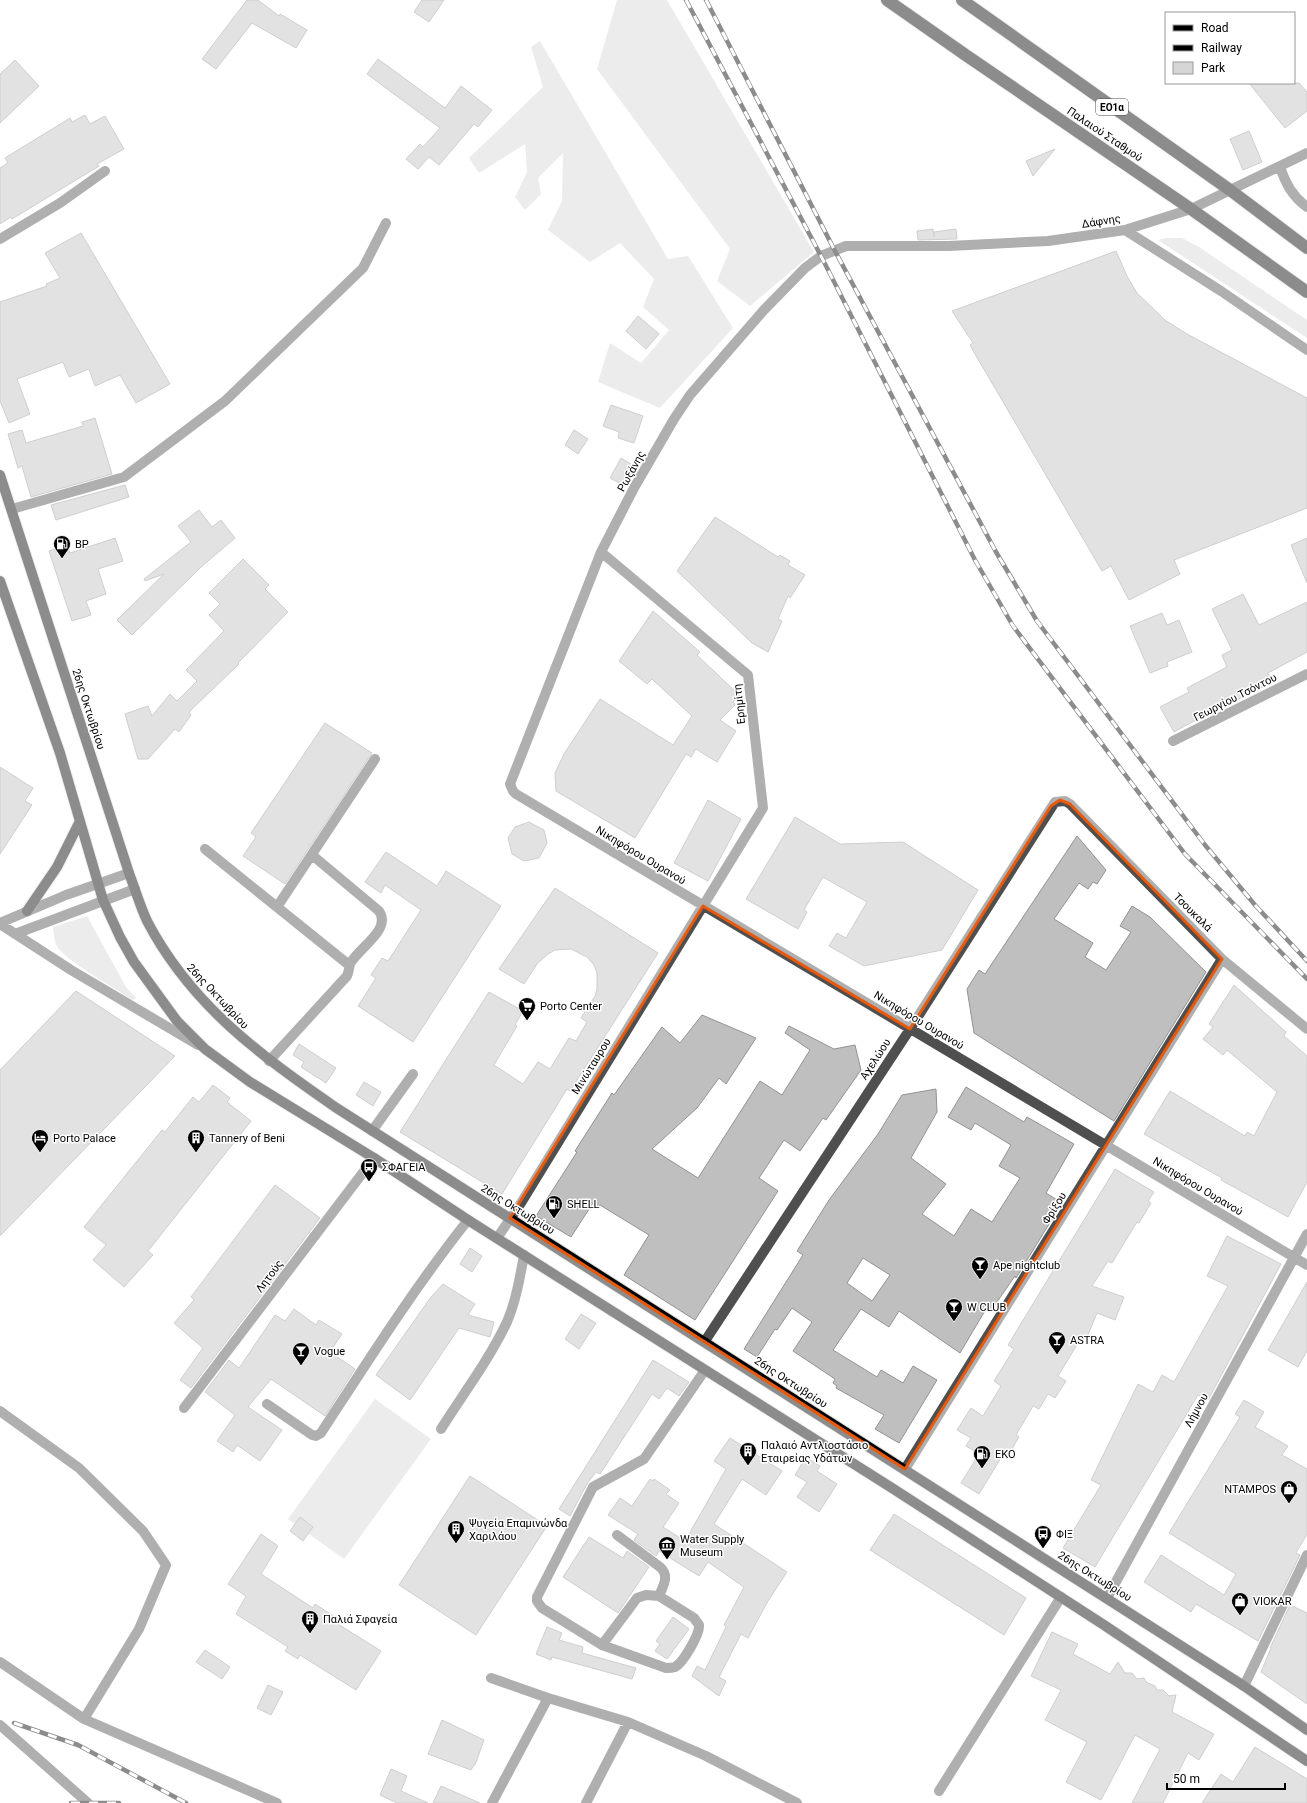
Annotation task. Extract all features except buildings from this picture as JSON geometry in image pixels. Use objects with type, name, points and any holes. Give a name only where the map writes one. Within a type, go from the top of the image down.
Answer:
[{"type":"highway","name":"Παλαιού Σταθμού","points":[[887,0],[1192,209],[1307,292]]},
{"type":"highway","name":"ΕΟ1α","points":[[962,0],[1230,190],[1307,248]]},
{"type":"main road","name":"26ης Οκτωβρίου","points":[[0,475],[129,873],[147,921],[176,967],[230,1028],[269,1061],[372,1131],[705,1341],[1107,1598],[1244,1686],[1307,1730]]},
{"type":"main road","points":[[0,581],[60,753],[97,884],[103,900],[120,937],[134,962],[177,1021],[205,1049],[250,1082],[374,1158],[468,1220],[892,1488],[1061,1597],[1307,1761]]},
{"type":"main road","points":[[27,911],[38,897],[57,867],[80,821]]},
{"type":"street","name":"Δάφνης","points":[[884,246],[949,246],[1048,241],[1124,230],[1192,209],[1307,153]]},
{"type":"street","points":[[1280,167],[1292,195],[1307,207]]},
{"type":"street","points":[[0,240],[60,203],[104,171]]},
{"type":"street","points":[[12,509],[124,477],[225,401],[363,268],[386,223]]},
{"type":"street","points":[[1124,230],[1221,291],[1307,350]]},
{"type":"street","name":"Ρωξάνης","points":[[519,796],[511,788],[511,780],[601,552],[637,482],[674,419],[690,395],[763,311],[805,268],[822,256],[846,246],[884,246]]},
{"type":"street","name":"Ερημίτη","points":[[601,552],[748,675],[763,808],[704,906]]},
{"type":"street","name":"Γεωργίου Τσόντου","points":[[1173,741],[1307,674]]},
{"type":"street","points":[[277,907],[375,759]]},
{"type":"street","name":"Νικηφόρου Ουρανού","points":[[519,796],[1307,1265]]},
{"type":"street","name":"Αχελώου","points":[[705,1341],[910,1029],[1051,806],[1060,800],[1070,804]]},
{"type":"street","name":"Τσουκαλά","points":[[1070,804],[1222,959],[1307,1029]]},
{"type":"street","points":[[204,849],[349,965]]},
{"type":"street","points":[[269,1061],[348,976],[349,965],[382,925],[382,916],[379,911],[312,855]]},
{"type":"street","points":[[0,923],[27,911],[129,873]]},
{"type":"street","points":[[16,934],[135,889]]},
{"type":"street","name":"Μινώταυρου","points":[[497,1238],[704,906]]},
{"type":"street","points":[[0,923],[71,970],[205,1049]]},
{"type":"street","name":"Φρίξου","points":[[905,1470],[1222,959]]},
{"type":"street","points":[[372,1131],[413,1074]]},
{"type":"street","name":"Λητούς","points":[[184,1408],[374,1158]]},
{"type":"street","points":[[267,1404],[312,1435],[316,1436],[321,1433],[386,1332],[443,1251],[468,1220]]},
{"type":"street","name":"Λήμνου","points":[[1107,1598],[1307,1234]]},
{"type":"street","points":[[441,1429],[497,1340],[507,1321],[516,1296],[524,1255]]},
{"type":"street","points":[[602,1645],[637,1598],[646,1595],[658,1596],[694,1618],[699,1625],[698,1634],[677,1666],[666,1668],[602,1645],[542,1608],[537,1602],[538,1593],[593,1487],[644,1458],[705,1370]]},
{"type":"street","points":[[0,1411],[79,1468],[143,1531],[166,1565],[139,1629],[84,1719]]},
{"type":"street","points":[[617,1535],[664,1570],[666,1578],[658,1596]]},
{"type":"street","points":[[1244,1686],[1307,1555]]},
{"type":"street","points":[[939,1791],[1061,1597]]},
{"type":"street","points":[[0,1662],[84,1719],[277,1803]]},
{"type":"street","points":[[491,1678],[548,1698],[628,1722],[706,1756],[797,1803]]},
{"type":"street","points":[[492,1803],[548,1698]]},
{"type":"street","points":[[586,1803],[628,1722]]},
{"type":"street","points":[[0,1726],[88,1803]]},
{"type":"highlighted area","points":[[1060,800],[1070,804],[1222,959],[905,1469],[510,1218],[703,906],[910,1029],[1051,806]]},
{"type":"green space","points":[[617,0],[667,0],[814,252],[750,306],[717,281],[730,249],[597,69]]},
{"type":"green space","points":[[540,41],[668,259],[688,256],[733,328],[660,408],[598,382],[610,343],[641,363],[669,330],[643,307],[654,279],[620,243],[590,262],[548,230],[562,201],[563,153],[538,178],[541,194],[525,210],[515,197],[527,172],[525,144],[479,173],[469,158],[543,87],[531,47]]},
{"type":"green space","points":[[1166,238],[1182,238],[1199,247],[1307,320],[1307,338],[1158,240]]},
{"type":"green space","points":[[87,916],[126,987],[136,998],[133,1000],[81,968],[63,954],[58,948],[53,927]]},
{"type":"green space","points":[[375,1399],[431,1439],[344,1559],[288,1519]]},
{"type":"railway","points":[[686,0],[821,256],[975,560],[1013,626],[1185,854],[1307,979]]},
{"type":"railway","points":[[706,0],[835,251],[996,552],[1037,621],[1205,845],[1255,905],[1307,961]]},
{"type":"railway","points":[[14,1723],[78,1745],[186,1803]]},
{"type":"railway","points":[[71,1803],[119,1803]]},
{"type":"place","name":"BP","points":[[62,559]]},
{"type":"place","name":"Porto Center","points":[[527,1021]]},
{"type":"place","name":"Porto Palace","points":[[40,1153]]},
{"type":"place","name":"Tannery of Beni","points":[[196,1153]]},
{"type":"place","name":"ΣΦΑΓΕΙΑ","points":[[369,1182]]},
{"type":"place","name":"SHELL","points":[[554,1219]]},
{"type":"place","name":"Ape nightclub","points":[[980,1280]]},
{"type":"place","name":"W CLUB","points":[[954,1322]]},
{"type":"place","name":"ASTRA","points":[[1057,1355]]},
{"type":"place","name":"Vogue","points":[[301,1366]]},
{"type":"place","name":"Παλαιό Αντλιοστάσιο Εταιρείας Υδάτων","points":[[748,1466]]},
{"type":"place","name":"EKO","points":[[982,1469]]},
{"type":"place","name":"NTAMPOS","points":[[1289,1504]]},
{"type":"place","name":"Ψυγεία Επαμινώνδα Χαριλάου","points":[[456,1544]]},
{"type":"place","name":"ΦΙΞ","points":[[1043,1549]]},
{"type":"place","name":"Water Supply Museum","points":[[667,1560]]},
{"type":"place","name":"VIOKAR","points":[[1240,1616]]},
{"type":"place","name":"Παλιά Σφαγεία","points":[[310,1634]]}]
